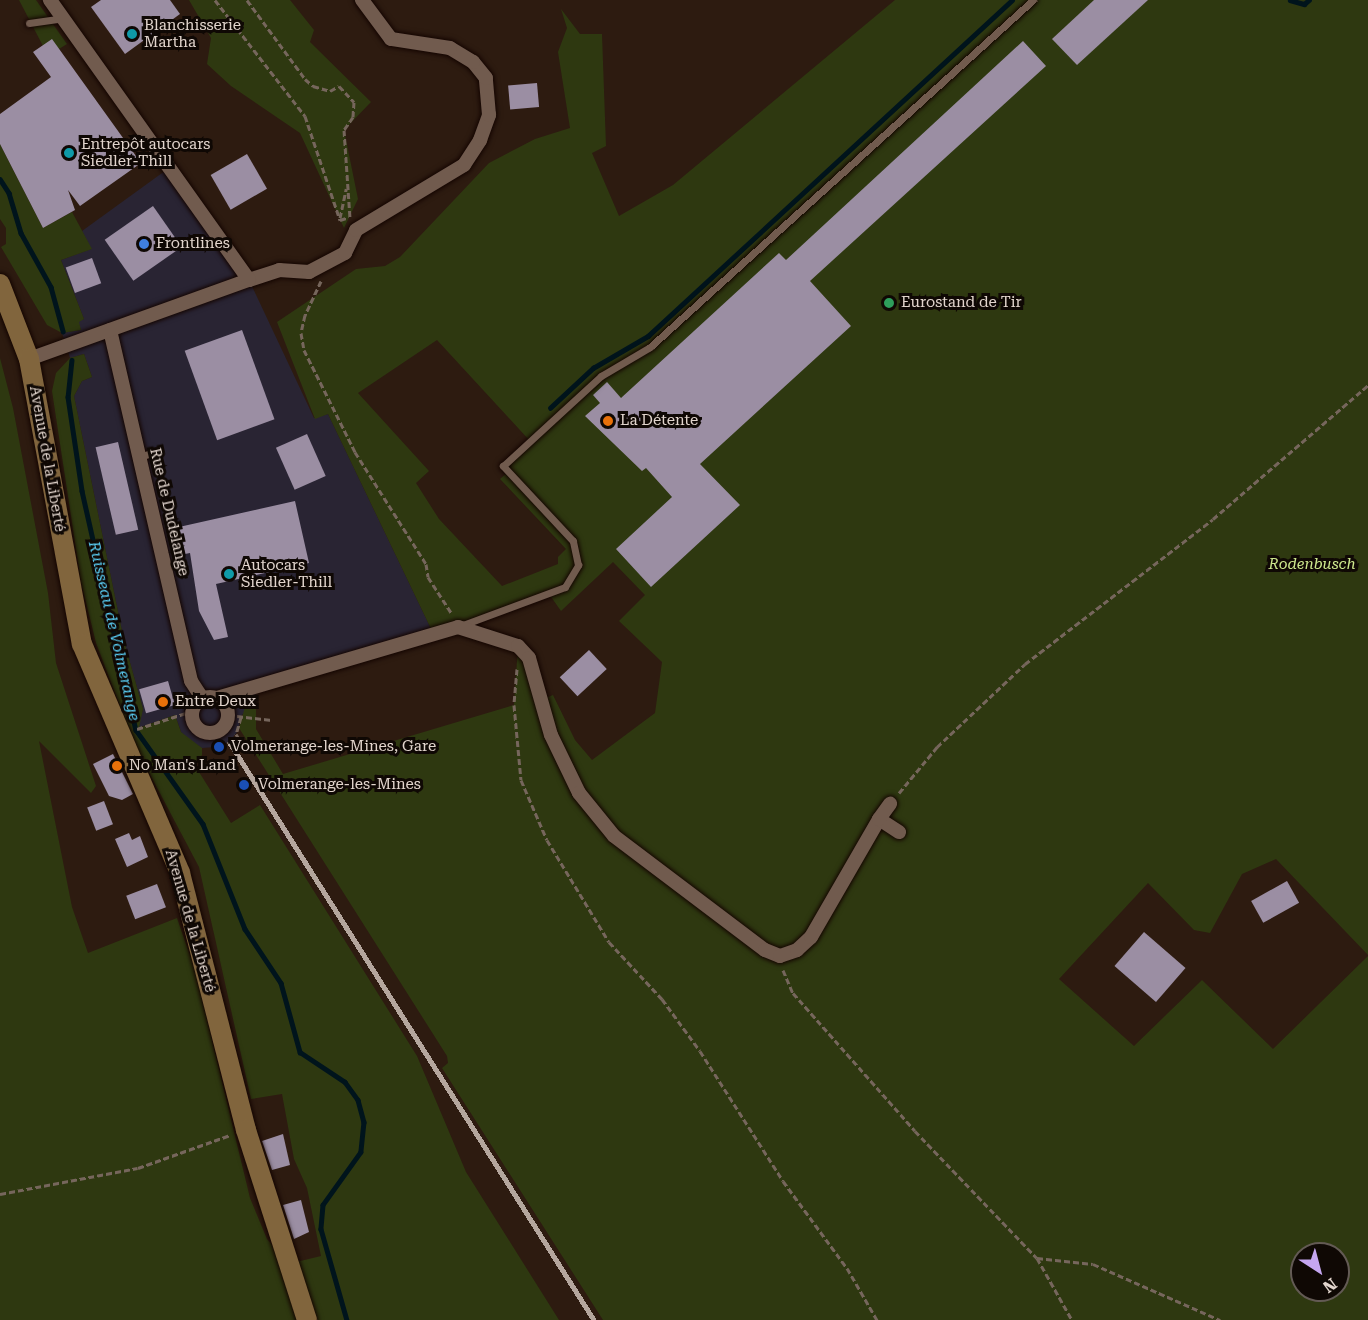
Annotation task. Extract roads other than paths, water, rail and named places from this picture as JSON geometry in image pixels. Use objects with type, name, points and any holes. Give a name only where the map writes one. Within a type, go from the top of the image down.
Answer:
[{"type":"main road","name":"Avenue de la Liberté","points":[[0,284],[29,359],[82,644],[180,873],[246,1130],[307,1320]]},
{"type":"street","points":[[50,0],[249,280]]},
{"type":"street","points":[[29,359],[279,270],[309,272],[345,253],[356,230],[464,165],[480,140],[489,115],[486,78],[473,62],[450,48],[391,39],[362,0]]},
{"type":"street","name":"Rue de Dudelange","points":[[110,330],[146,455],[191,681],[202,698]]},
{"type":"street","points":[[217,698],[235,716],[220,731],[208,733],[193,723],[192,711],[202,698],[217,698],[458,627],[518,646],[531,665],[550,735],[579,793],[615,836],[765,950],[780,956],[797,951],[811,937],[890,804]]},
{"type":"street","points":[[879,819],[899,832]]},
{"type":"lane","points":[[458,627],[565,587],[578,565],[573,541],[503,466],[601,376],[650,347],[1033,0]]},
{"type":"lane","points":[[29,23],[63,18]]},
{"type":"waterway","points":[[550,408],[593,368],[648,336],[1012,0]]},
{"type":"waterway","points":[[1290,0],[1304,4],[1309,0]]},
{"type":"waterway","name":"Ruisseau de Volmerange","points":[[0,179],[9,193],[21,233],[51,287],[63,331]]},
{"type":"waterway","name":"Ruisseau de Volmerange","points":[[72,360],[68,397],[82,491],[136,730],[203,824],[245,929],[281,983],[300,1052],[345,1082],[358,1100],[364,1122],[361,1152],[323,1205],[321,1229],[347,1320]]},
{"type":"railway","points":[[230,743],[594,1320]]},
{"type":"place","name":"Blanchisserie Martha","points":[[132,34]]},
{"type":"place","name":"Entrepôt autocars Siedler-Thill","points":[[69,153]]},
{"type":"place","name":"Frontlines","points":[[144,244]]},
{"type":"place","name":"Eurostand de Tir","points":[[889,303]]},
{"type":"place","name":"La Détente","points":[[608,421]]},
{"type":"place","name":"Autocars Siedler-Thill","points":[[229,574]]},
{"type":"place","name":"Entre Deux","points":[[163,702]]},
{"type":"place","name":"Volmerange-les-Mines, Gare","points":[[219,747]]},
{"type":"place","name":"No Man's Land","points":[[117,766]]},
{"type":"place","name":"Volmerange-les-Mines","points":[[244,785]]},
{"type":"park label","name":"Rodenbusch","points":[[1312,565]]}]
